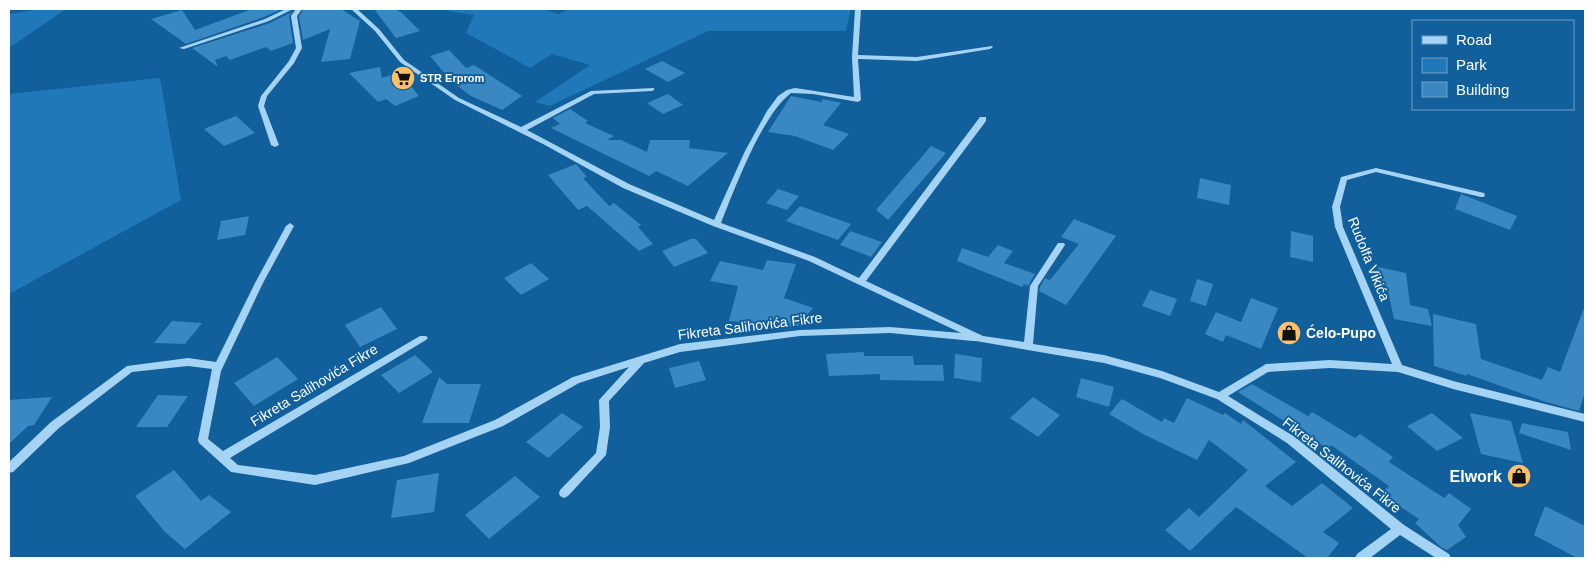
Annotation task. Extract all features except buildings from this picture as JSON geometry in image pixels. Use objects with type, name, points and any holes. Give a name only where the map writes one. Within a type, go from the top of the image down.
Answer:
[{"type":"street","points":[[182,48],[267,20],[290,9]]},
{"type":"street","points":[[275,145],[261,106],[264,96],[292,62],[299,48],[294,16],[299,9]]},
{"type":"street","name":"Fikreta Salihovića Fikre","points":[[354,9],[377,30],[402,62],[457,99],[521,130],[626,186],[716,224],[812,259],[981,339]]},
{"type":"street","points":[[716,224],[744,160],[778,98],[790,91],[858,100],[854,57],[858,9]]},
{"type":"street","points":[[854,57],[916,60],[990,47]]},
{"type":"street","points":[[521,130],[592,92],[652,89]]},
{"type":"street","points":[[860,282],[983,119]]},
{"type":"street","name":"Rudolfa Vikića","points":[[1398,368],[1340,227],[1336,208],[1344,179],[1376,170],[1481,195]]},
{"type":"street","name":"Fikreta Salihovića Fikre","points":[[290,226],[218,366],[203,440],[235,470],[315,480],[405,460],[499,423],[576,380],[680,348],[800,333],[890,330],[981,339],[1104,359],[1162,375],[1220,396],[1292,440],[1400,529],[1445,558]]},
{"type":"street","points":[[1028,347],[1034,286],[1061,245]]},
{"type":"street","name":"Fikreta Salihovića Fikre","points":[[222,457],[423,338]]},
{"type":"street","points":[[564,493],[601,455],[605,427],[604,400],[641,360]]},
{"type":"street","points":[[9,469],[55,425],[130,369],[188,362],[218,366]]},
{"type":"street","points":[[1220,396],[1266,368],[1330,364],[1398,368],[1585,418]]},
{"type":"street","name":"Fikreta Salihovića Fikre","points":[[1361,558],[1400,529]]},
{"type":"green space","points":[[41,9],[66,9],[9,48],[9,14]]},
{"type":"green space","points":[[437,9],[543,9],[558,14],[569,9],[851,9],[846,31],[708,31],[550,106],[535,102],[590,65],[552,54],[530,68],[466,33],[474,15]]},
{"type":"green space","points":[[160,78],[181,200],[9,294],[9,94]]},
{"type":"place","name":"STR Erprom","points":[[403,78]]},
{"type":"place","name":"Ćelo-Pupo","points":[[1289,333]]},
{"type":"place","name":"Elwork","points":[[1519,476]]}]
